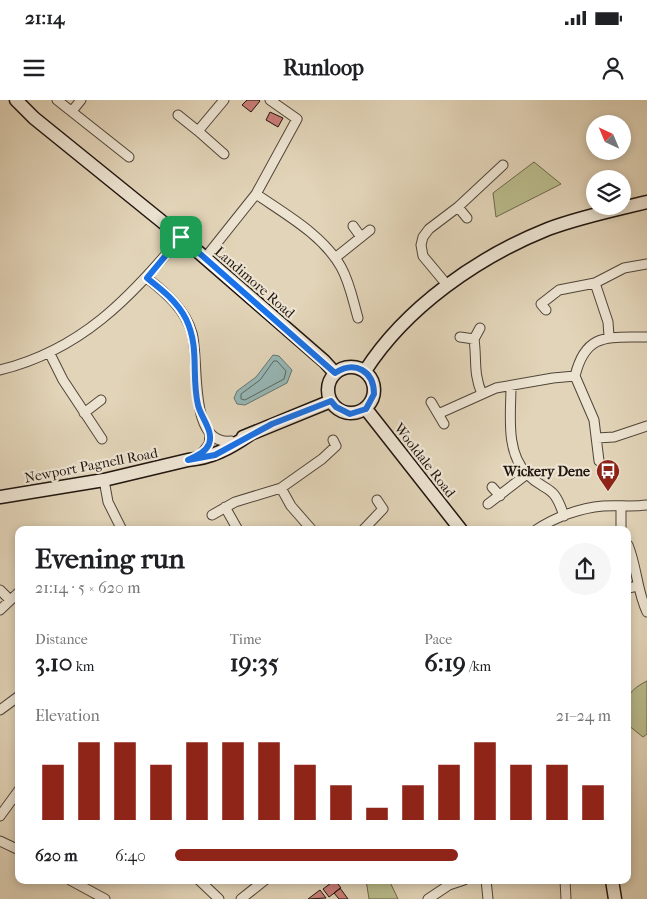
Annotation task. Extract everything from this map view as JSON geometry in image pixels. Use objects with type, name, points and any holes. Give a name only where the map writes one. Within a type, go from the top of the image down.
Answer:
[{"type":"main road","name":"Landimore Road","points":[[16,100],[34,118],[181,237],[335,373]]},
{"type":"main road","points":[[365,371],[388,339],[410,316],[448,286],[500,252],[548,229],[582,218],[647,202]]},
{"type":"main road","points":[[350,367],[365,371],[371,378],[374,394],[366,409],[350,414],[336,407],[331,401],[328,386],[335,373],[350,367]]},
{"type":"main road","name":"Newport Pagnell Road","points":[[188,460],[203,452],[331,401]]},
{"type":"main road","name":"Wooldale Road","points":[[366,409],[459,526]]},
{"type":"main road","name":"Newport Pagnell Road","points":[[0,497],[104,480],[215,455],[234,446],[249,435]]},
{"type":"main road","points":[[613,884],[615,899]]},
{"type":"street","points":[[57,100],[129,156]]},
{"type":"street","points":[[72,111],[81,100]]},
{"type":"street","points":[[198,131],[224,100]]},
{"type":"street","points":[[205,258],[256,194],[297,119],[270,100]]},
{"type":"street","points":[[178,115],[224,154]]},
{"type":"street","points":[[448,286],[423,256],[421,245],[423,237],[429,229],[458,207],[503,165]]},
{"type":"street","points":[[256,194],[294,220],[335,258],[347,280],[358,318]]},
{"type":"street","points":[[458,207],[467,218]]},
{"type":"street","points":[[353,226],[362,236]]},
{"type":"street","points":[[335,258],[370,230]]},
{"type":"street","points":[[0,370],[50,354],[95,325],[121,304],[147,278],[181,237]]},
{"type":"street","points":[[546,310],[541,304],[560,290],[595,283],[624,268],[647,264]]},
{"type":"street","points":[[147,278],[177,305],[192,332],[196,348],[198,406],[210,435],[209,444],[203,452]]},
{"type":"street","points":[[595,283],[608,322],[609,336]]},
{"type":"street","points":[[480,328],[474,339],[477,356],[475,378],[482,394]]},
{"type":"street","points":[[599,461],[597,438],[588,404],[578,388],[575,376],[580,358],[592,344],[609,336],[647,337]]},
{"type":"street","points":[[460,337],[474,339]]},
{"type":"street","points":[[50,354],[63,380],[102,439]]},
{"type":"street","points":[[438,414],[496,388],[575,376]]},
{"type":"street","points":[[511,386],[510,438],[526,474],[556,495],[564,516]]},
{"type":"street","points":[[84,413],[102,400]]},
{"type":"street","points":[[431,402],[444,424]]},
{"type":"street","points":[[597,438],[620,436],[647,426]]},
{"type":"street","points":[[210,435],[217,440],[231,441]]},
{"type":"street","points":[[212,515],[225,507],[281,488],[322,459],[336,446],[333,440]]},
{"type":"street","points":[[488,504],[526,474]]},
{"type":"street","points":[[104,480],[108,502],[120,526]]},
{"type":"street","points":[[492,486],[500,496]]},
{"type":"street","points":[[281,488],[291,506],[308,526]]},
{"type":"street","points":[[377,500],[383,509]]},
{"type":"street","points":[[544,526],[584,509],[647,505]]},
{"type":"street","points":[[367,526],[383,509],[393,506]]},
{"type":"street","points":[[621,506],[621,526]]},
{"type":"street","points":[[225,507],[236,526]]},
{"type":"street","points":[[631,552],[638,586],[647,612]]},
{"type":"street","points":[[631,587],[638,586]]},
{"type":"street","points":[[0,590],[10,600]]},
{"type":"street","points":[[0,610],[15,596]]},
{"type":"street","points":[[0,710],[15,699]]},
{"type":"street","points":[[0,816],[15,795]]},
{"type":"street","points":[[0,841],[15,848]]},
{"type":"street","points":[[77,884],[105,899]]},
{"type":"street","points":[[203,884],[219,899]]},
{"type":"street","points":[[241,899],[260,884]]},
{"type":"street","points":[[428,899],[452,884]]},
{"type":"street","points":[[486,884],[488,899]]},
{"type":"street","points":[[565,884],[566,899]]},
{"type":"street","points":[[82,899],[88,890]]},
{"type":"green space","points":[[534,162],[561,184],[496,217],[493,193]]},
{"type":"green space","points":[[647,681],[647,734],[643,737],[631,727],[631,693],[639,685]]},
{"type":"green space","points":[[367,884],[391,884],[398,899],[369,899]]},
{"type":"water","points":[[273,355],[279,356],[292,370],[287,383],[245,405],[237,404],[234,398],[237,391],[256,377]]},
{"type":"building","points":[[247,100],[260,101],[251,112],[242,105]]},
{"type":"building","points":[[270,112],[283,118],[278,127],[266,120]]},
{"type":"building","points":[[330,884],[338,884],[341,888],[329,897],[323,889]]},
{"type":"building","points":[[340,888],[348,899],[339,899],[334,893]]},
{"type":"building","points":[[320,890],[326,898],[308,899]]},
{"type":"place","name":"Wickery Dene","points":[[608,492]]},
{"type":"route","points":[[181,237],[324,361],[335,373],[350,367],[365,371],[371,378],[374,386],[372,402],[366,409],[350,414],[342,412],[331,401],[272,424],[215,455],[202,459],[188,460],[203,452],[209,444],[210,435],[198,406],[196,394],[196,348],[192,332],[177,305],[166,293],[147,278],[181,237]]}]
